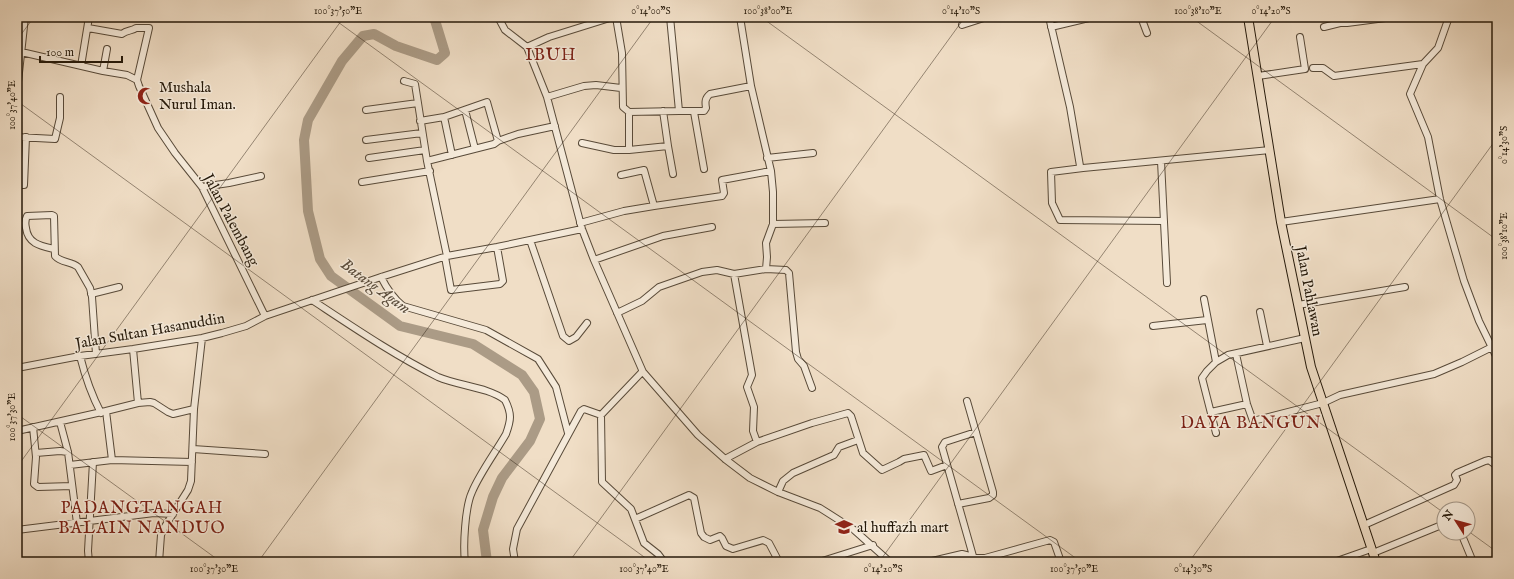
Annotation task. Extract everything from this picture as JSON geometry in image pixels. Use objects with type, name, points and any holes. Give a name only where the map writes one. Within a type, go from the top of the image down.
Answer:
[{"type":"main road","name":"Jalan Pahlawan","points":[[1248,17],[1282,222],[1311,367],[1376,562]]},
{"type":"street","points":[[17,91],[19,52],[25,17]]},
{"type":"street","points":[[81,66],[89,17]]},
{"type":"street","points":[[498,17],[505,30],[527,47],[547,97],[581,226],[642,372],[698,435],[724,459],[750,478],[778,492],[820,508],[853,529],[873,545],[890,562]]},
{"type":"street","points":[[527,47],[549,37],[615,17],[622,53],[622,107],[629,112],[704,111],[706,108],[706,97],[710,94],[752,86]]},
{"type":"street","points":[[670,17],[679,111]]},
{"type":"street","points":[[740,17],[752,86],[771,171],[773,192],[773,224],[766,243],[766,269]]},
{"type":"street","points":[[962,25],[987,17]]},
{"type":"street","points":[[1049,17],[1070,107],[1080,166],[1084,168]]},
{"type":"street","points":[[1051,27],[1093,17]]},
{"type":"street","points":[[1141,17],[1147,33]]},
{"type":"street","points":[[1324,27],[1340,23],[1393,17]]},
{"type":"street","points":[[1449,17],[1438,48],[1423,64],[1410,94],[1428,137],[1440,199],[1464,281],[1479,321],[1497,358]]},
{"type":"street","points":[[19,52],[127,75],[138,80],[148,28],[136,28],[122,34],[88,28]]},
{"type":"street","points":[[1258,76],[1305,70],[1300,37]]},
{"type":"street","points":[[103,71],[107,49]]},
{"type":"street","points":[[1313,68],[1323,68],[1334,76],[1423,64]]},
{"type":"street","name":"Jalan Palembang","points":[[138,80],[139,86],[158,128],[175,153],[202,187],[265,316]]},
{"type":"street","points":[[404,80],[415,84],[422,133],[446,256],[451,290],[500,284],[503,281],[498,247]]},
{"type":"street","points":[[547,97],[584,86],[596,85],[621,88]]},
{"type":"street","points":[[17,137],[55,139],[60,118],[60,97]]},
{"type":"street","points":[[420,121],[444,117],[487,102],[498,141]]},
{"type":"street","points":[[366,110],[418,103]]},
{"type":"street","points":[[465,110],[475,148]]},
{"type":"street","points":[[663,111],[673,174]]},
{"type":"street","points":[[629,112],[630,150]]},
{"type":"street","points":[[694,112],[704,169]]},
{"type":"street","points":[[444,117],[452,155]]},
{"type":"street","points":[[427,161],[494,144],[498,141],[518,134],[555,126]]},
{"type":"street","points":[[366,140],[422,133]]},
{"type":"street","points":[[17,185],[24,185],[26,137]]},
{"type":"street","points":[[582,143],[605,149],[630,150],[668,146]]},
{"type":"street","points":[[369,158],[425,150]]},
{"type":"street","points":[[1164,221],[1060,220],[1052,203],[1051,172],[1270,150]]},
{"type":"street","points":[[767,158],[813,153]]},
{"type":"street","points":[[1161,162],[1167,283]]},
{"type":"street","points":[[621,175],[644,170],[654,206]]},
{"type":"street","points":[[362,182],[430,171]]},
{"type":"street","name":"Jalan Sultan Hasanuddin","points":[[17,368],[80,356],[202,338],[246,326],[265,316],[446,256],[530,240],[581,226],[624,211],[722,196],[724,193],[722,180],[771,171]]},
{"type":"street","points":[[202,187],[261,176]]},
{"type":"street","points":[[1282,222],[1440,199]]},
{"type":"street","points":[[54,249],[32,242],[28,237],[25,223],[27,216],[54,216],[54,249],[54,255],[58,259],[75,265],[78,268],[92,294],[96,354]]},
{"type":"street","points":[[773,224],[825,223]]},
{"type":"street","points":[[594,260],[663,236],[712,227]]},
{"type":"street","points":[[530,240],[564,336],[569,341],[573,339],[587,323]]},
{"type":"street","points":[[617,312],[642,301],[659,287],[702,272],[716,270],[734,274],[766,269],[786,270],[789,273],[796,352],[798,359],[804,366],[812,388]]},
{"type":"street","points":[[734,274],[752,375],[747,387],[754,407],[753,431],[757,442]]},
{"type":"street","points":[[381,277],[388,292],[403,306],[486,330],[538,360],[556,386],[568,433]]},
{"type":"street","points":[[92,294],[119,287]]},
{"type":"street","points":[[1298,305],[1404,287]]},
{"type":"street","points":[[1204,299],[1216,362]]},
{"type":"street","points":[[312,300],[384,347],[428,372],[450,381],[496,395],[505,400],[511,416],[510,424],[506,434],[471,493],[465,532],[465,562]]},
{"type":"street","points":[[1260,312],[1267,346]]},
{"type":"street","points":[[1153,326],[1208,320]]},
{"type":"street","points":[[159,562],[161,535],[188,490],[191,481],[194,449],[194,409],[202,338]]},
{"type":"street","points":[[1216,433],[1202,378],[1206,371],[1216,362],[1228,355],[1305,338]]},
{"type":"street","points":[[1236,354],[1247,404],[1253,421],[1323,403],[1340,395],[1434,374],[1492,347]]},
{"type":"street","points":[[133,349],[138,403]]},
{"type":"street","points":[[80,356],[85,378],[92,395],[104,412],[112,460]]},
{"type":"street","points":[[642,372],[602,415],[602,482],[631,508],[644,543],[658,554],[664,562]]},
{"type":"street","points":[[958,504],[989,498],[993,495],[967,401]]},
{"type":"street","points":[[17,430],[60,422],[138,403],[154,403],[173,414],[194,409]]},
{"type":"street","points":[[1211,412],[1247,404]]},
{"type":"street","points":[[516,562],[513,549],[517,530],[568,433],[581,411],[584,409],[602,415]]},
{"type":"street","points":[[724,459],[757,442],[812,423],[848,413],[851,416],[864,454],[882,470],[904,458],[924,455],[931,471],[947,465]]},
{"type":"street","points":[[60,422],[68,452],[77,523]]},
{"type":"street","points":[[33,427],[36,453],[33,482],[35,486],[72,486]]},
{"type":"street","points":[[973,556],[942,449],[943,444],[976,432]]},
{"type":"street","points":[[778,492],[783,481],[793,473],[834,455],[840,447],[858,440]]},
{"type":"street","points":[[194,449],[265,454]]},
{"type":"street","points":[[36,453],[60,451],[68,452]]},
{"type":"street","points":[[70,465],[112,460],[192,462]]},
{"type":"street","points":[[1364,525],[1454,485],[1456,480],[1455,475],[1457,473],[1485,460],[1489,460],[1497,466]]},
{"type":"street","points":[[89,562],[89,522],[94,462]]},
{"type":"street","points":[[635,518],[692,495],[694,498],[701,533],[704,537],[710,540],[720,536],[726,546],[733,549],[763,540],[769,543],[779,562]]},
{"type":"street","points":[[17,530],[154,513],[173,514]]},
{"type":"street","points":[[1334,562],[1372,551],[1436,527]]},
{"type":"street","points":[[928,562],[962,554],[985,558],[1050,540],[1054,542],[1061,562]]},
{"type":"street","points":[[1465,541],[1473,562]]},
{"type":"street","points":[[819,562],[873,545]]},
{"type":"waterway","name":"Batang Agam","points":[[434,17],[445,53],[437,60],[396,46],[374,34],[363,36],[342,61],[308,120],[304,140],[308,211],[320,259],[331,276],[400,326],[473,344],[522,375],[534,392],[540,419],[530,441],[502,478],[493,497],[483,530],[487,562]]},
{"type":"place","name":"Mushala Nurul Iman.","points":[[146,96]]},
{"type":"place","name":"al huffazh mart","points":[[844,527]]},
{"type":"district","name":"IBUH","points":[[551,55]]},
{"type":"district","name":"DAYA BANGUN","points":[[1251,423]]},
{"type":"district","name":"PADANGTANGAH BALAIN NANDUO","points":[[142,518]]}]
